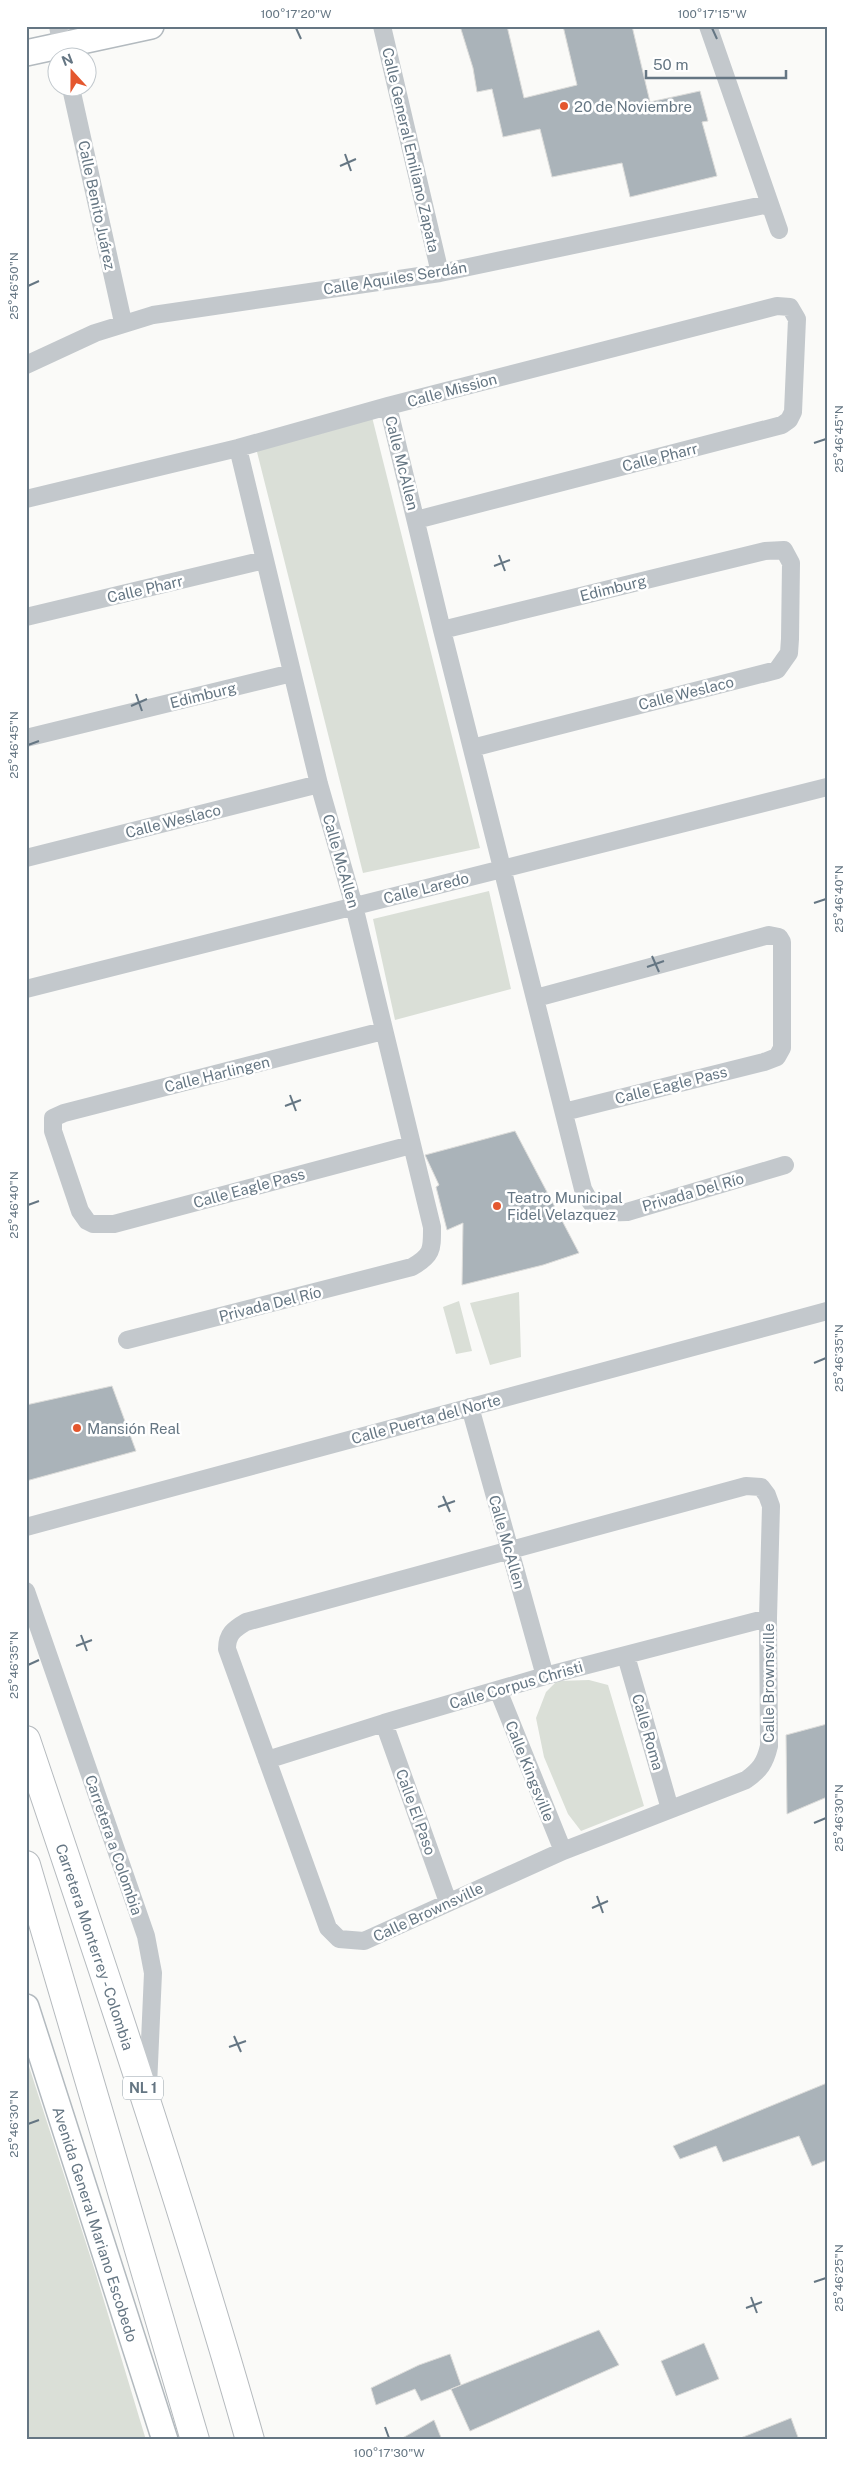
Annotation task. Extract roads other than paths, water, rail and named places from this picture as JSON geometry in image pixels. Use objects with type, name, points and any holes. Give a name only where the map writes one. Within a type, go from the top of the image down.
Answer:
[{"type":"main road","name":"Carretera Monterrey - Colombia","points":[[26,1740],[150,2109],[220,2334],[250,2440]]},
{"type":"main road","points":[[26,1865],[195,2440]]},
{"type":"street","points":[[26,53],[61,43],[151,26]]},
{"type":"street","name":"Calle General Emiliano Zapata","points":[[382,26],[440,273]]},
{"type":"street","points":[[708,26],[779,230]]},
{"type":"street","name":"Calle Benito Juárez","points":[[73,98],[123,322]]},
{"type":"street","name":"Calle Aquiles Serdán","points":[[26,365],[94,332],[152,315],[440,273],[770,204]]},
{"type":"street","name":"Calle Mission","points":[[26,499],[238,448],[388,406],[770,307],[790,307]]},
{"type":"street","name":"Calle Pharr","points":[[416,520],[782,425],[789,420],[793,412],[798,326],[790,307]]},
{"type":"street","name":"Calle McAllen","points":[[388,406],[442,630],[583,1189]]},
{"type":"street","name":"Calle McAllen","points":[[238,448],[319,784],[354,906],[382,1031],[432,1227],[432,1249],[422,1261],[412,1267]]},
{"type":"street","name":"Edimburg","points":[[442,630],[764,551],[784,550]]},
{"type":"street","name":"Calle Weslaco","points":[[472,748],[777,670],[789,652],[790,639],[791,563],[784,550]]},
{"type":"street","name":"Calle Pharr","points":[[26,617],[264,560]]},
{"type":"street","name":"Edimburg","points":[[26,738],[292,673]]},
{"type":"street","name":"Calle Weslaco","points":[[26,858],[319,784]]},
{"type":"street","name":"Calle Laredo","points":[[26,989],[827,787]]},
{"type":"street","name":"Calle Eagle Pass","points":[[536,998],[769,935],[779,937],[783,946],[782,1048],[776,1057],[764,1062],[564,1112]]},
{"type":"street","name":"Calle Harlingen","points":[[87,1221],[74,1198],[53,1131],[53,1118],[64,1113],[382,1031]]},
{"type":"street","name":"Calle Eagle Pass","points":[[87,1221],[93,1224],[114,1224],[411,1145]]},
{"type":"street","name":"Privada Del Río","points":[[583,1189],[591,1204],[598,1210],[627,1212],[785,1165]]},
{"type":"street","name":"Privada Del Río","points":[[127,1340],[412,1267]]},
{"type":"street","name":"Calle Puerta del Norte","points":[[26,1527],[827,1310]]},
{"type":"street","name":"Calle McAllen","points":[[470,1407],[545,1676]]},
{"type":"street","name":"Calle Brownsville","points":[[746,1486],[761,1487],[767,1495],[771,1506],[768,1618],[769,1746],[765,1762],[758,1771],[746,1780],[563,1851],[364,1941],[339,1939],[328,1928],[227,1649],[227,1640],[235,1628],[256,1620],[746,1486]]},
{"type":"street","name":"Carretera a Colombia","points":[[26,1591],[146,1936],[153,1973],[148,2070],[150,2109]]},
{"type":"street","name":"Calle Corpus Christi","points":[[267,1760],[384,1723],[545,1676],[768,1618]]},
{"type":"street","name":"Calle Roma","points":[[626,1656],[670,1809]]},
{"type":"street","name":"Calle Kingsville","points":[[498,1690],[563,1851]]},
{"type":"street","name":"Calle El Paso","points":[[384,1723],[448,1902]]},
{"type":"street","name":"Avenida General Mariano Escobedo","points":[[26,2007],[165,2440]]},
{"type":"place","name":"20 de Noviembre","points":[[564,106]]},
{"type":"place","name":"Teatro Municipal Fidel Velazquez","points":[[497,1206]]},
{"type":"place","name":"Mansión Real","points":[[77,1428]]}]
